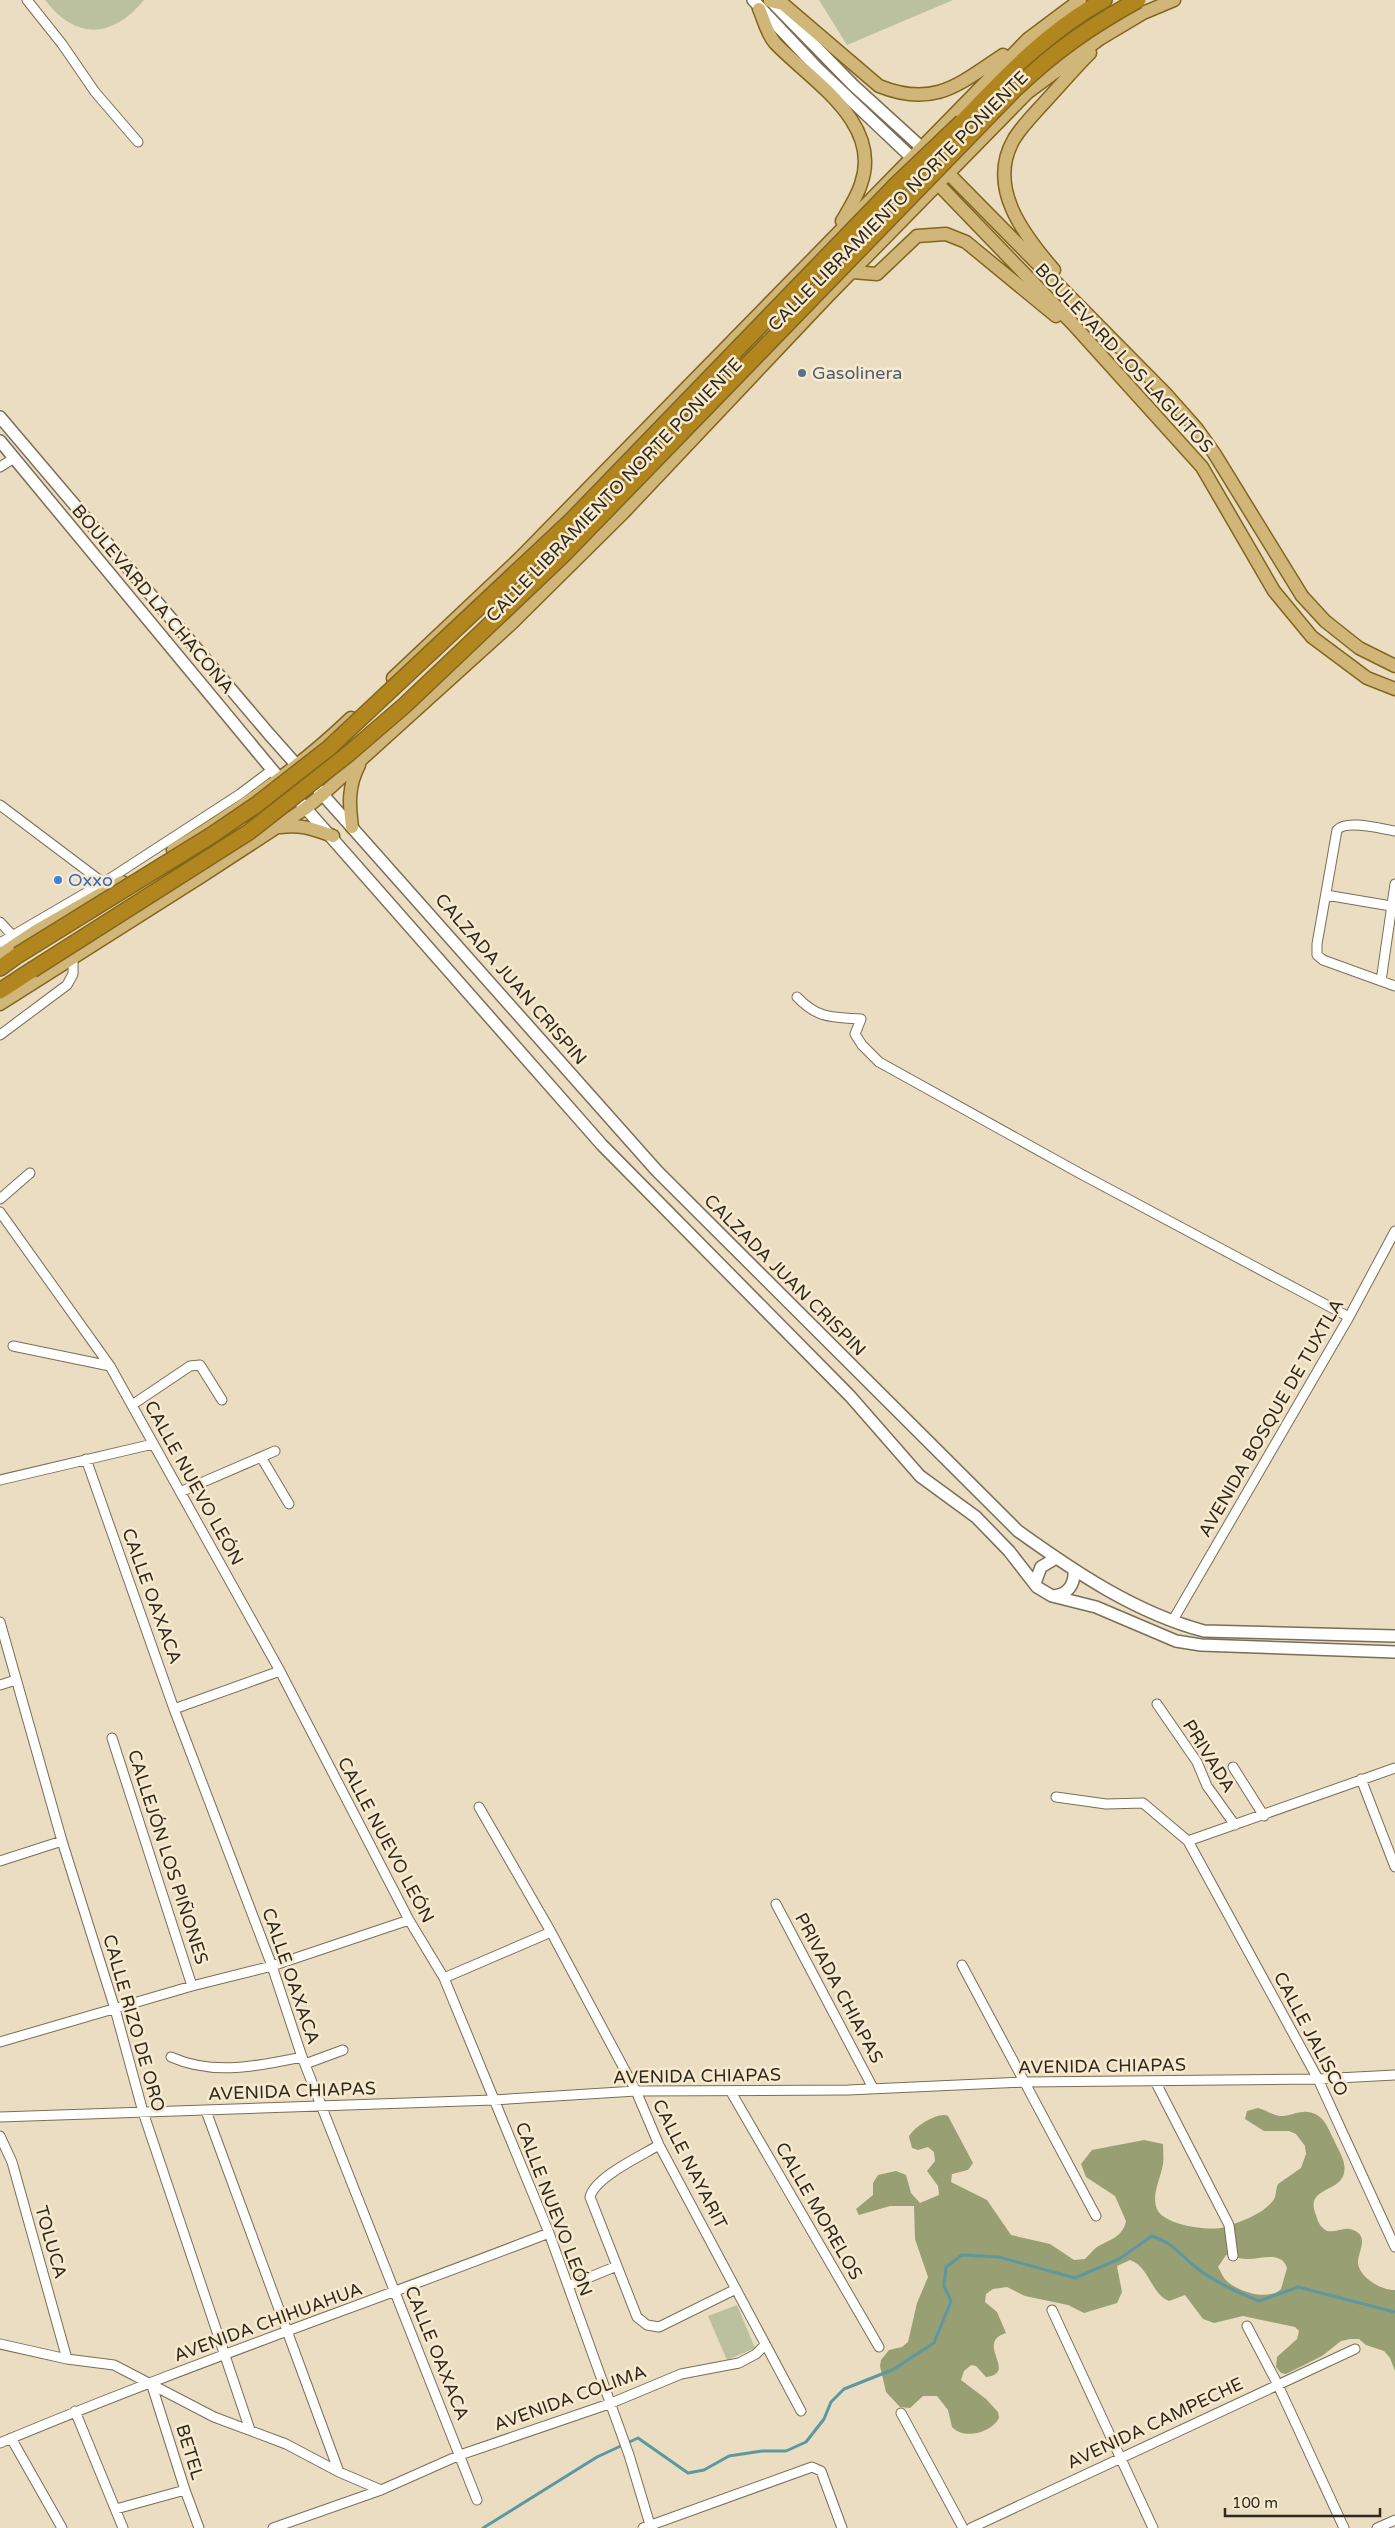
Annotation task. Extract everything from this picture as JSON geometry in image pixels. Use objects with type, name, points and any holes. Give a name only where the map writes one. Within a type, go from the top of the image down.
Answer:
[{"type":"highway","name":"CALLE LIBRAMIENTO NORTE PONIENTE","points":[[0,968],[212,835],[256,805],[329,748],[572,520],[896,185],[1021,61],[1052,34],[1104,0]]},
{"type":"highway","name":"CALLE LIBRAMIENTO NORTE PONIENTE","points":[[0,991],[249,832],[347,755],[405,705],[563,555],[782,327],[1022,82],[1050,56],[1080,33],[1138,0]]},
{"type":"main road","points":[[770,0],[783,4],[879,86],[898,94],[932,95],[953,87],[1028,39]]},
{"type":"main road","points":[[770,0],[853,85],[921,147]]},
{"type":"main road","name":"CALLE LIBRAMIENTO NORTE PONIENTE","points":[[0,955],[107,886],[219,821],[276,774],[296,764],[347,721],[520,558],[1028,39],[1080,0]]},
{"type":"main road","name":"CALLE LIBRAMIENTO NORTE PONIENTE","points":[[0,1004],[277,827],[323,794],[536,598],[580,555],[852,272],[1028,93],[1101,38],[1143,14],[1174,0]]},
{"type":"main road","points":[[756,4],[818,69],[911,157]]},
{"type":"main road","points":[[756,4],[774,42],[833,96],[846,111],[861,140],[864,168],[862,184],[834,237]]},
{"type":"main road","points":[[1086,312],[1027,239],[1017,222],[1008,198],[1005,180],[1007,160],[1013,141],[1023,126],[1091,52],[1101,38]]},
{"type":"main road","name":"BOULEVARD LOS LAGUITOS","points":[[921,147],[1086,312],[1165,393],[1197,429],[1302,596],[1325,621],[1359,648],[1395,666]]},
{"type":"main road","name":"BOULEVARD LOS LAGUITOS","points":[[911,157],[1072,323],[1202,467],[1274,591],[1312,637],[1366,678],[1395,689]]},
{"type":"main road","points":[[852,272],[877,274],[917,236],[946,234],[966,242],[1049,311],[1062,320],[1072,323]]},
{"type":"main road","name":"BOULEVARD LA CHACONA","points":[[0,416],[269,734]]},
{"type":"main road","name":"BOULEVARD LA CHACONA","points":[[0,442],[25,470],[133,605],[276,774]]},
{"type":"main road","points":[[25,470],[37,460]]},
{"type":"main road","name":"CALZADA JUAN CRISPIN","points":[[269,734],[657,1171],[1018,1531],[1074,1570],[1120,1597],[1204,1631],[1395,1636]]},
{"type":"main road","points":[[352,827],[348,803],[352,778],[364,756]]},
{"type":"main road","points":[[276,774],[333,836],[602,1145],[850,1396],[920,1476],[976,1517],[1009,1550],[1034,1583],[1052,1596],[1096,1607],[1176,1641],[1193,1644],[1395,1652]]},
{"type":"main road","points":[[277,827],[295,825],[312,827],[333,836]]},
{"type":"main road","points":[[1034,1583],[1041,1567],[1056,1558]]},
{"type":"main road","points":[[1052,1596],[1064,1593],[1069,1589],[1074,1577],[1074,1570]]},
{"type":"street","points":[[27,0],[62,44],[95,92],[138,142]]},
{"type":"street","points":[[0,467],[14,458]]},
{"type":"street","points":[[0,806],[107,886],[0,943]]},
{"type":"street","points":[[1395,831],[1350,824],[1340,826],[1337,830],[1317,955],[1323,960],[1395,986]]},
{"type":"street","points":[[1381,981],[1395,888]]},
{"type":"street","points":[[1326,895],[1391,906]]},
{"type":"street","points":[[0,922],[12,935]]},
{"type":"street","points":[[0,1035],[67,985],[72,974],[73,958]]},
{"type":"street","points":[[797,998],[808,1009],[822,1016],[861,1019],[855,1034],[862,1046],[879,1062],[1082,1174],[1349,1317]]},
{"type":"street","points":[[0,1199],[30,1173]]},
{"type":"street","name":"CALLE NUEVO LEÓN","points":[[0,1212],[110,1366],[280,1671],[409,1920],[444,1978],[549,2234],[629,2455],[648,2527]]},
{"type":"street","name":"AVENIDA BOSQUE DE TUXTLA","points":[[1173,1620],[1349,1317],[1395,1230]]},
{"type":"street","points":[[13,1346],[110,1366]]},
{"type":"street","points":[[132,1405],[190,1366],[200,1365],[222,1400]]},
{"type":"street","points":[[0,1480],[153,1444]]},
{"type":"street","points":[[180,1492],[276,1451]]},
{"type":"street","points":[[261,1457],[289,1504]]},
{"type":"street","name":"CALLE OAXACA","points":[[86,1459],[174,1709],[272,1966],[303,2060],[477,2500]]},
{"type":"street","name":"CALLE RIZO DE ORO","points":[[0,1622],[62,1841],[115,2009],[143,2112],[250,2430]]},
{"type":"street","points":[[174,1709],[280,1671]]},
{"type":"street","points":[[0,1685],[16,1680]]},
{"type":"street","name":"PRIVADA","points":[[1157,1704],[1197,1762],[1207,1786],[1235,1825]]},
{"type":"street","name":"CALLEJÓN LOS PIÑONES","points":[[112,1738],[192,1986]]},
{"type":"street","points":[[1233,1766],[1264,1816]]},
{"type":"street","points":[[1056,1797],[1106,1804],[1143,1803],[1188,1841],[1264,1816],[1395,1768]]},
{"type":"street","points":[[1361,1779],[1395,1867]]},
{"type":"street","name":"CALLE NAYARIT","points":[[479,1807],[551,1932],[636,2091],[659,2144],[801,2411]]},
{"type":"street","points":[[0,1861],[62,1841]]},
{"type":"street","name":"CALLE JALISCO","points":[[1188,1841],[1318,2080],[1395,2247]]},
{"type":"street","name":"PRIVADA CHIAPAS","points":[[776,1904],[873,2088]]},
{"type":"street","points":[[0,2042],[192,1986],[272,1966],[409,1920]]},
{"type":"street","points":[[444,1978],[551,1932]]},
{"type":"street","points":[[962,1965],[1096,2216]]},
{"type":"street","points":[[171,2057],[188,2064],[235,2069],[303,2060],[344,2050]]},
{"type":"street","name":"AVENIDA CHIAPAS","points":[[0,2117],[493,2100],[636,2091],[731,2092],[1026,2082],[1318,2080],[1395,2075]]},
{"type":"street","points":[[1155,2081],[1229,2225],[1232,2256]]},
{"type":"street","name":"CALLE MORELOS","points":[[731,2092],[879,2347]]},
{"type":"street","points":[[206,2111],[338,2472]]},
{"type":"street","name":"TOLUCA","points":[[0,2136],[12,2162],[68,2359]]},
{"type":"street","points":[[659,2144],[601,2181],[592,2190],[591,2204],[638,2317],[647,2325],[653,2327],[665,2325],[736,2289]]},
{"type":"street","name":"AVENIDA CHIHUAHUA","points":[[0,2443],[75,2411],[549,2234]]},
{"type":"street","points":[[568,2286],[617,2266]]},
{"type":"street","points":[[1052,2310],[1153,2528]]},
{"type":"street","points":[[1247,2326],[1277,2383],[1344,2528]]},
{"type":"street","points":[[0,2344],[68,2359],[114,2365],[214,2416],[286,2444],[338,2472],[381,2490]]},
{"type":"street","name":"AVENIDA COLIMA","points":[[274,2528],[381,2490],[460,2455],[609,2404],[681,2374],[739,2363],[756,2354],[766,2345]]},
{"type":"street","name":"AVENIDA CAMPECHE","points":[[971,2528],[1120,2456],[1355,2349]]},
{"type":"street","name":"BETEL","points":[[150,2384],[184,2490],[199,2528]]},
{"type":"street","points":[[75,2411],[123,2528]]},
{"type":"street","points":[[900,2413],[964,2528]]},
{"type":"street","points":[[11,2438],[62,2528]]},
{"type":"street","points":[[648,2527],[812,2467],[821,2471],[842,2528]]},
{"type":"street","points":[[116,2509],[184,2490]]},
{"type":"street","points":[[1377,2528],[1395,2520]]},
{"type":"green space","points":[[45,0],[144,0],[120,22],[107,28],[94,30],[69,23]]},
{"type":"green space","points":[[819,0],[953,0],[847,45]]},
{"type":"green space","points":[[1258,2108],[1280,2116],[1307,2112],[1320,2117],[1327,2126],[1342,2156],[1345,2169],[1341,2179],[1336,2184],[1315,2199],[1316,2215],[1320,2224],[1327,2231],[1350,2229],[1358,2233],[1362,2240],[1358,2261],[1362,2272],[1371,2282],[1390,2290],[1395,2290],[1395,2371],[1390,2358],[1384,2351],[1366,2345],[1359,2339],[1350,2339],[1341,2341],[1322,2356],[1286,2374],[1281,2373],[1276,2367],[1277,2357],[1297,2339],[1299,2331],[1295,2327],[1243,2316],[1214,2323],[1203,2319],[1185,2295],[1169,2301],[1163,2297],[1142,2268],[1130,2260],[1117,2266],[1122,2292],[1117,2303],[1084,2313],[1068,2305],[1025,2296],[1007,2287],[993,2289],[986,2294],[985,2302],[997,2312],[1006,2333],[997,2338],[994,2344],[999,2370],[995,2374],[986,2377],[976,2366],[971,2365],[964,2371],[961,2380],[986,2399],[998,2412],[999,2418],[990,2428],[970,2434],[957,2431],[952,2427],[948,2410],[937,2396],[923,2396],[910,2408],[900,2407],[886,2392],[880,2366],[881,2360],[889,2350],[902,2347],[908,2342],[917,2303],[928,2277],[915,2239],[914,2206],[890,2206],[859,2215],[856,2209],[873,2195],[873,2183],[878,2175],[896,2171],[906,2175],[911,2193],[920,2203],[939,2195],[938,2186],[927,2171],[935,2161],[934,2152],[928,2147],[918,2150],[912,2148],[909,2137],[920,2125],[932,2118],[948,2116],[973,2163],[968,2170],[952,2174],[951,2182],[987,2200],[1011,2235],[1050,2244],[1074,2260],[1085,2259],[1097,2247],[1119,2234],[1126,2221],[1115,2196],[1086,2177],[1081,2164],[1092,2150],[1144,2140],[1163,2144],[1163,2164],[1155,2203],[1161,2215],[1177,2223],[1209,2229],[1225,2227],[1250,2218],[1267,2207],[1275,2198],[1278,2184],[1301,2168],[1306,2154],[1305,2146],[1296,2134],[1289,2131],[1264,2131],[1245,2119],[1247,2111]],"holes":[[[1226,2255],[1244,2259],[1270,2257],[1280,2259],[1287,2268],[1281,2289],[1275,2293],[1260,2295],[1235,2287],[1224,2278],[1218,2267]]]},
{"type":"green space","points":[[737,2305],[755,2348],[727,2360],[708,2316]]},
{"type":"waterway","points":[[483,2528],[597,2457],[638,2438],[688,2473],[704,2470],[729,2456],[762,2451],[786,2451],[806,2442],[824,2419],[831,2402],[844,2389],[892,2370],[934,2343],[951,2301],[944,2286],[946,2267],[962,2255],[999,2257],[1075,2278],[1119,2259],[1152,2236],[1171,2245],[1200,2271],[1216,2281],[1259,2301],[1298,2287],[1395,2312]]},
{"type":"place","name":"Gasolinera","points":[[802,373]]},
{"type":"place","name":"Oxxo","points":[[58,880]]}]
